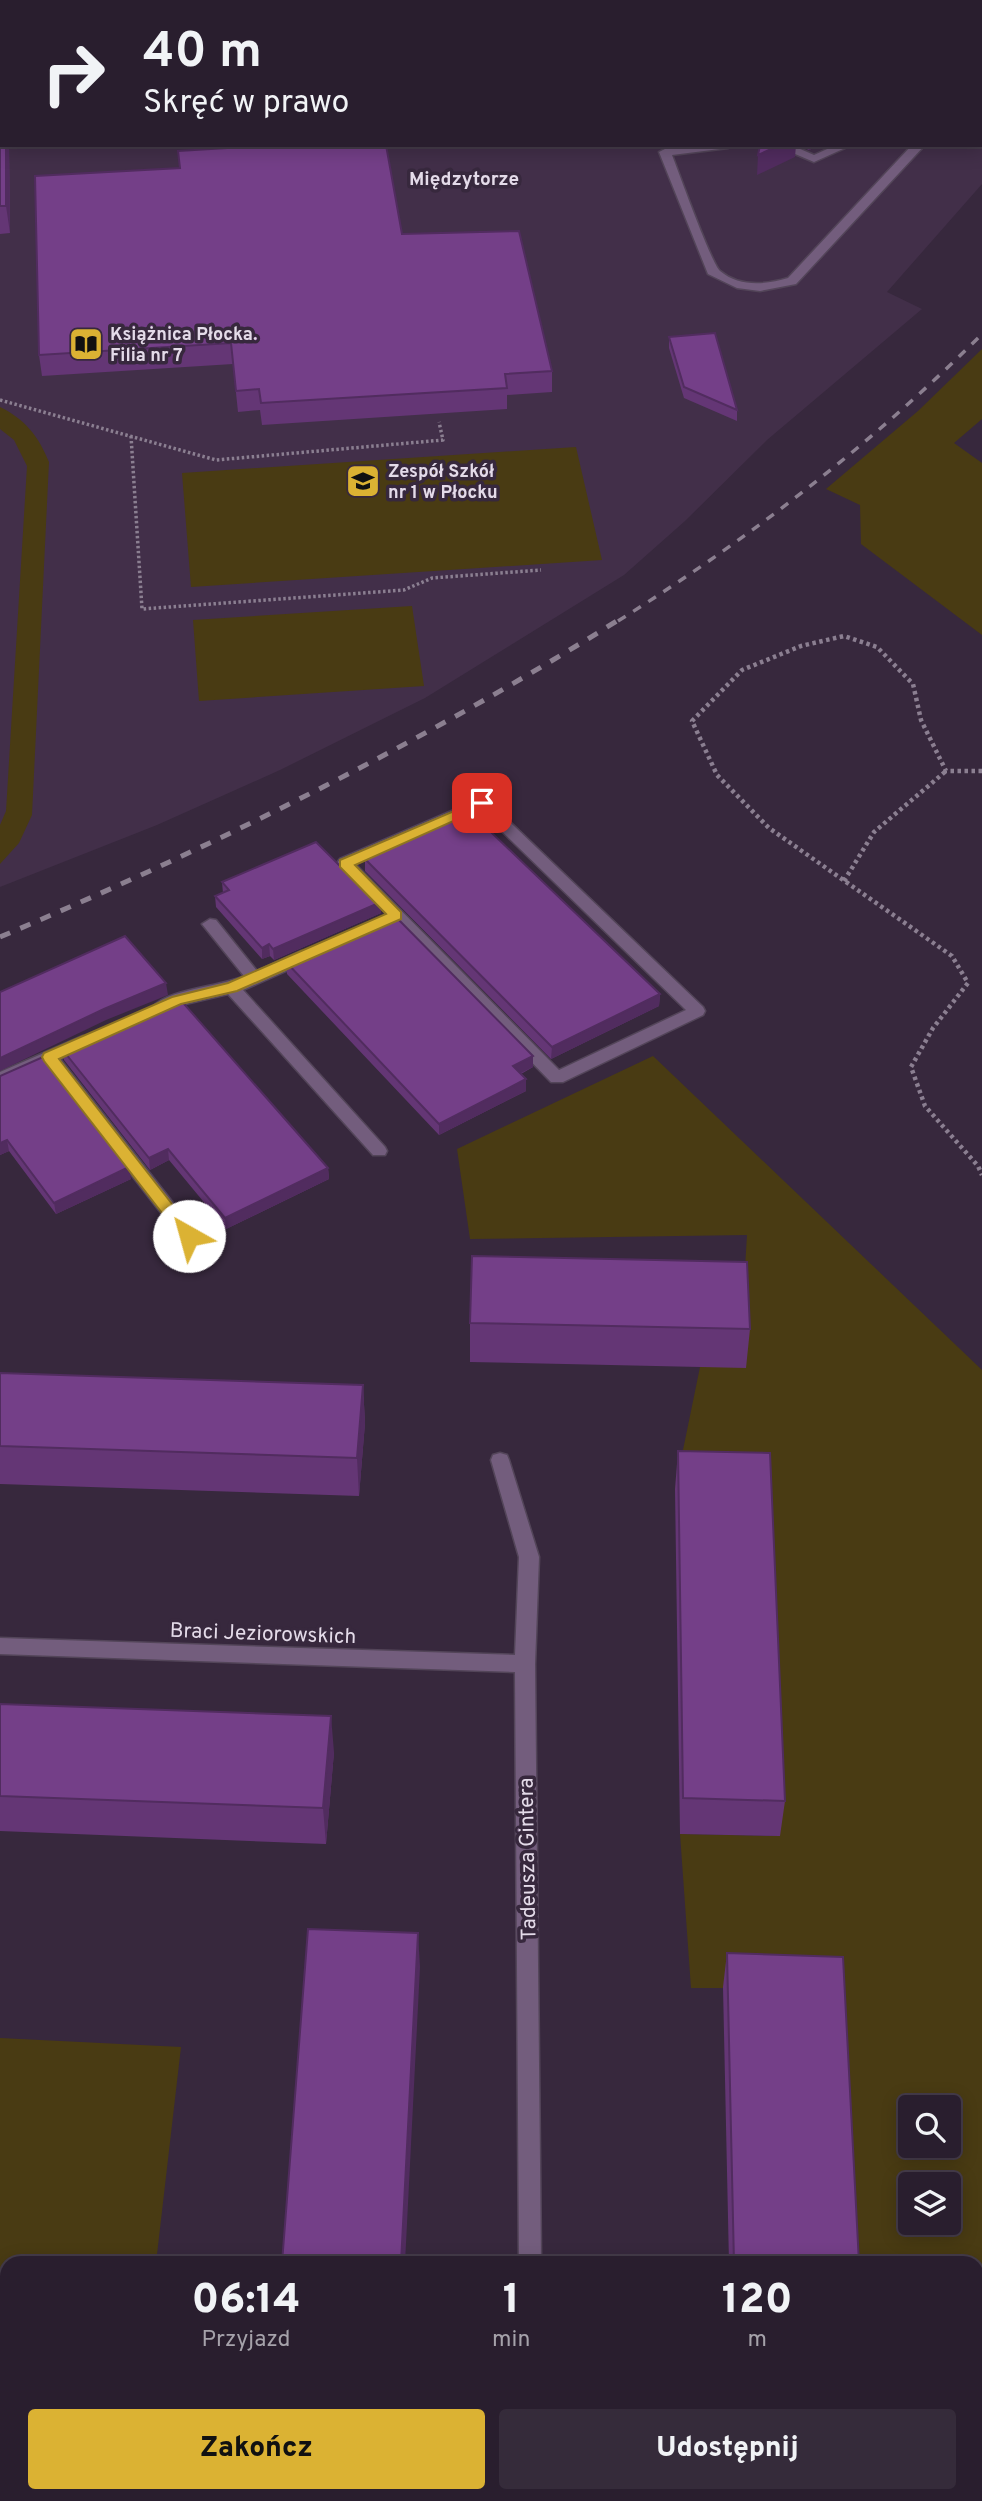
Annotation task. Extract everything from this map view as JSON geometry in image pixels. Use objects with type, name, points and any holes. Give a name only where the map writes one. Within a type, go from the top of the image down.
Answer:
[{"type":"street","points":[[710,147],[665,152],[712,271],[729,283],[749,288],[775,286],[792,281],[917,147]]},
{"type":"street","points":[[785,147],[814,159],[841,147]]},
{"type":"street","points":[[482,803],[697,1011],[557,1078],[390,918],[345,863],[482,803]]},
{"type":"street","points":[[210,924],[254,978]]},
{"type":"street","points":[[142,1016],[177,1000],[232,988],[325,947]]},
{"type":"street","points":[[232,988],[379,1151]]},
{"type":"street","points":[[0,1079],[96,1036]]},
{"type":"street","points":[[49,1057],[189,1236]]},
{"type":"street","name":"Tadeusza Gintera","points":[[500,1460],[529,1557],[525,1664],[530,2256]]},
{"type":"street","name":"Braci Jeziorowskich","points":[[0,1646],[525,1664]]},
{"type":"path","points":[[0,400],[216,460],[443,440],[439,422]]},
{"type":"path","points":[[131,436],[142,609],[404,590],[432,578],[541,569]]},
{"type":"path","points":[[946,771],[921,720],[913,684],[877,647],[844,636],[801,646],[742,670],[692,721],[717,775],[769,828],[952,956],[968,983],[933,1028],[911,1066],[925,1106],[978,1166],[982,1175]]},
{"type":"path","points":[[844,881],[874,832],[946,771],[982,771]]},
{"type":"shaded area","name":"Zespół Szkół nr 1 w Płocku","points":[[0,147],[982,147],[982,184],[887,292],[922,309],[767,440],[685,521],[624,575],[425,698],[280,770],[157,825],[0,887]]},
{"type":"shaded area","points":[[982,349],[982,419],[954,443],[982,463],[982,635],[861,544],[860,505],[826,489],[918,411]]},
{"type":"shaded area","points":[[0,407],[17,417],[30,430],[49,462],[32,815],[19,843],[0,864],[0,825],[6,811],[27,466],[14,440],[0,429]]},
{"type":"shaded area","points":[[576,447],[602,560],[191,587],[182,473]]},
{"type":"shaded area","points":[[412,606],[424,686],[199,701],[193,620]]},
{"type":"shaded area","points":[[653,1056],[982,1370],[982,2256],[847,2256],[736,1988],[691,1988],[680,1834],[779,1836],[675,1489],[700,1367],[743,1301],[747,1235],[470,1239],[457,1149]]},
{"type":"shaded area","points":[[0,2038],[181,2047],[157,2256],[0,2256]]},
{"type":"building","points":[[0,147],[6,147],[6,206],[0,206]]},
{"type":"building","points":[[243,147],[386,147],[402,234],[519,231],[552,371],[505,374],[507,388],[261,403],[259,389],[236,391],[231,343],[39,355],[35,176],[180,168],[178,151]]},
{"type":"building","points":[[760,147],[776,147],[758,155]]},
{"type":"building","points":[[715,333],[737,410],[684,387],[669,337]]},
{"type":"building","points":[[470,812],[660,994],[552,1047],[365,859]]},
{"type":"building","points":[[316,842],[343,869],[347,867],[381,902],[273,949],[269,944],[262,948],[215,896],[229,890],[222,882]]},
{"type":"building","points":[[394,915],[533,1056],[513,1066],[526,1079],[439,1124],[286,962]]},
{"type":"building","points":[[125,936],[166,983],[0,1058],[0,992]]},
{"type":"building","points":[[178,997],[328,1168],[225,1218],[168,1149],[149,1158],[62,1049]]},
{"type":"building","points":[[43,1057],[129,1167],[54,1203],[7,1140],[0,1143],[0,1076]]},
{"type":"building","points":[[472,1256],[747,1262],[750,1329],[470,1323]]},
{"type":"building","points":[[0,1373],[363,1385],[357,1458],[0,1446]]},
{"type":"building","points":[[678,1451],[770,1453],[785,1801],[683,1798]]},
{"type":"building","points":[[0,1704],[331,1716],[323,1808],[0,1796]]},
{"type":"building","points":[[308,1929],[418,1933],[401,2256],[283,2256]]},
{"type":"building","points":[[727,1953],[843,1957],[859,2256],[734,2256]]},
{"type":"railway","points":[[618,621],[715,557],[808,488],[897,414],[982,334]]},
{"type":"railway","points":[[0,937],[238,829],[394,750],[545,665],[620,619]]},
{"type":"place","name":"Książnica Płocka. Filia nr 7","points":[[86,344]]},
{"type":"place","name":"Zespół Szkół nr 1 w Płocku","points":[[363,481]]},
{"type":"district","name":"Międzytorze","points":[[464,178]]},
{"type":"route","points":[[189,1236],[49,1057],[177,1000],[232,988],[396,916],[345,863],[482,803]]}]
